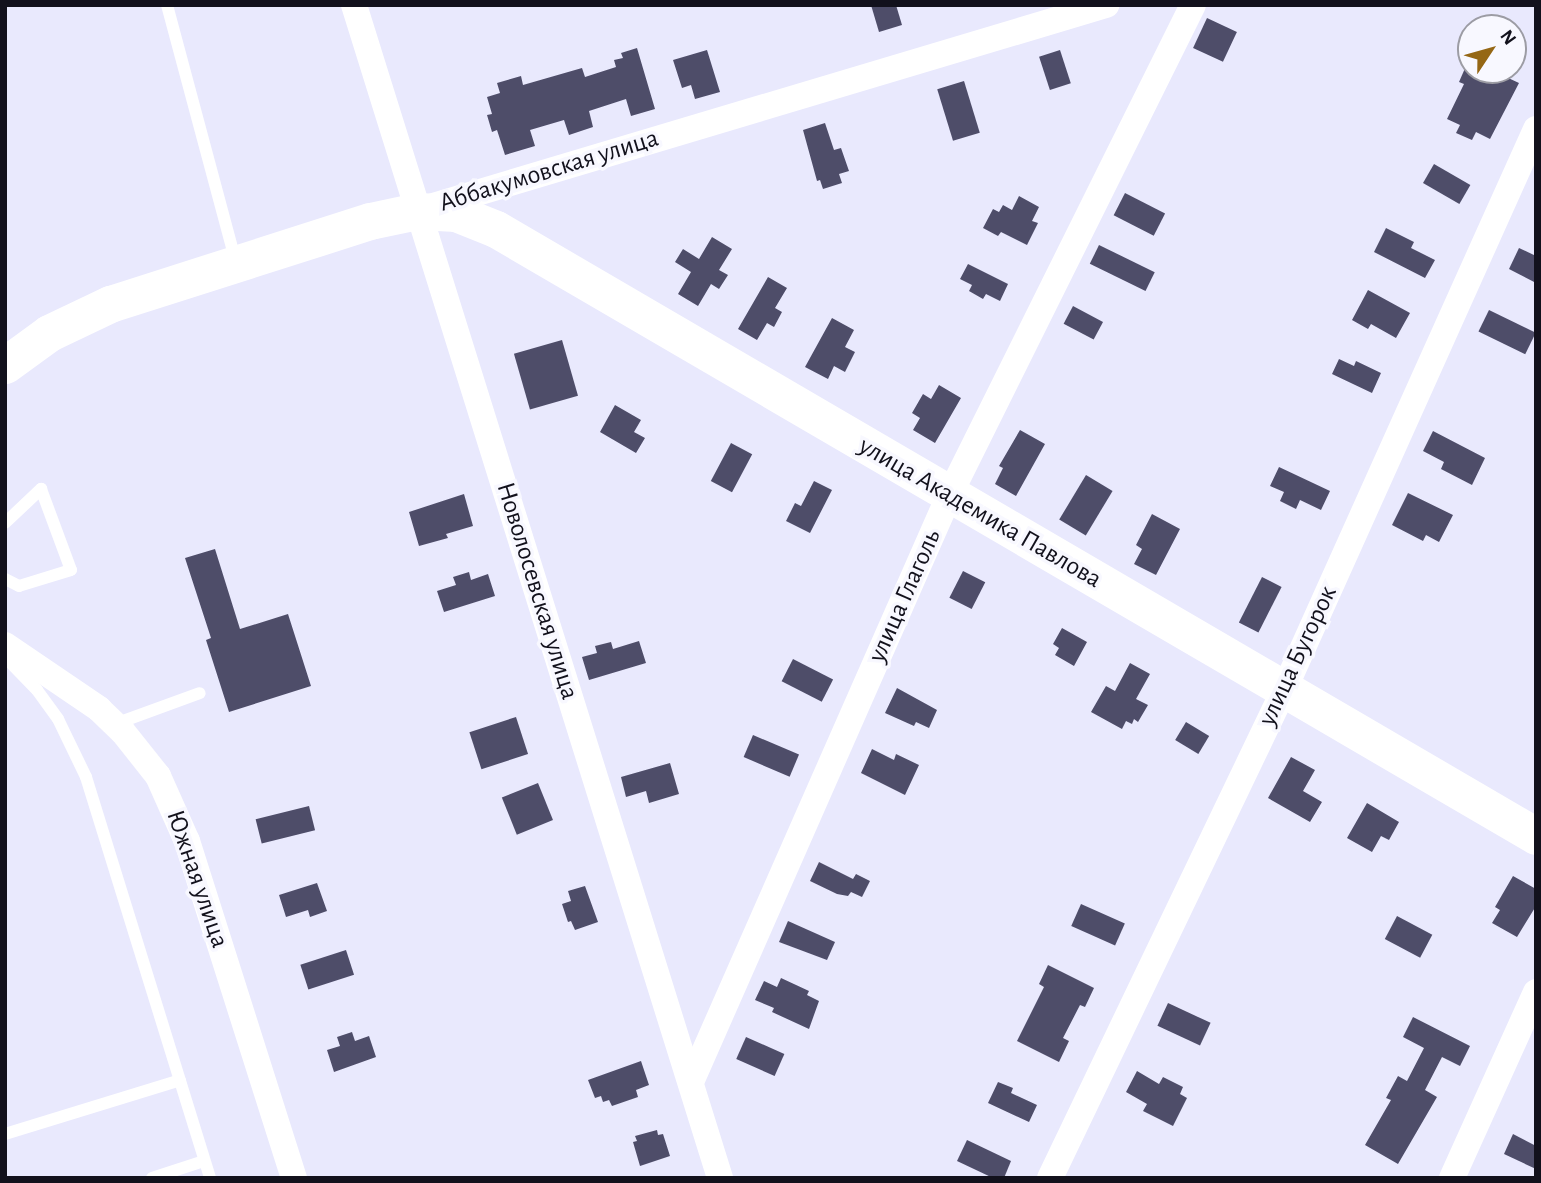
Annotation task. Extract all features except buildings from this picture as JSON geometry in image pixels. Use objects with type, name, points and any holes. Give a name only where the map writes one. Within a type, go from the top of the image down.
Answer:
[{"type":"street","name":"Новолосевская улица","points":[[354,5],[720,1178]]},
{"type":"street","name":"Аббакумовская улица","points":[[5,365],[49,333],[79,317],[236,262],[370,221],[418,211],[1106,5]]},
{"type":"street","name":"улица Глаголь","points":[[691,1082],[949,496],[1193,5]]},
{"type":"street","name":"улица Бугорок","points":[[1050,1178],[1284,690],[1536,129]]},
{"type":"street","name":"улица Академика Павлова","points":[[418,211],[456,212],[496,229],[949,496],[1536,836]]},
{"type":"street","name":"Южная улица","points":[[5,645],[73,688],[115,724],[158,776],[187,841],[294,1178]]},
{"type":"street","points":[[1452,1178],[1536,992]]},
{"type":"lane","points":[[167,5],[236,262]]},
{"type":"lane","points":[[5,523],[41,489],[71,570],[19,586],[5,579]]},
{"type":"lane","points":[[5,657],[37,690],[58,719],[82,766],[210,1178]]},
{"type":"lane","points":[[115,724],[200,693]]},
{"type":"lane","points":[[5,1134],[180,1080]]},
{"type":"lane","points":[[152,1178],[204,1161]]}]
